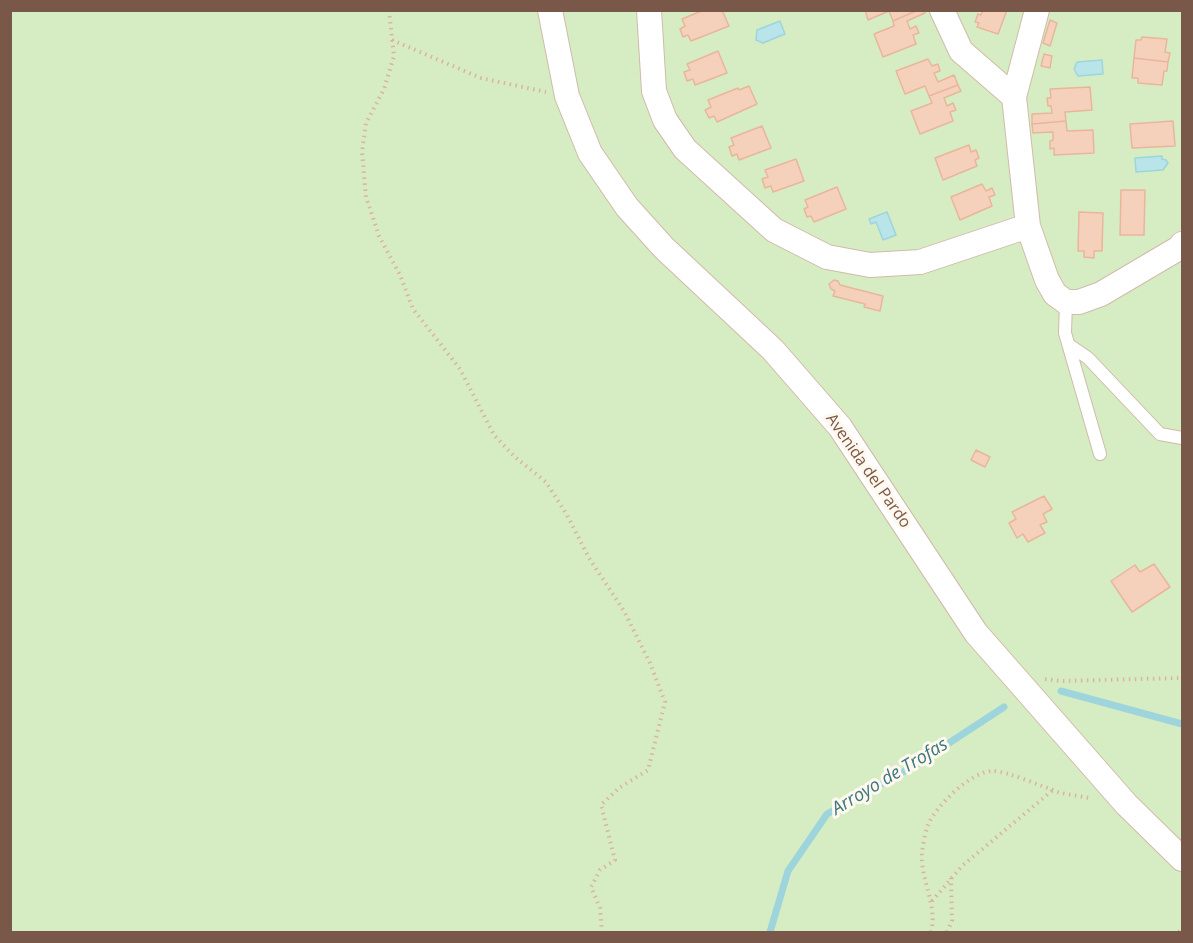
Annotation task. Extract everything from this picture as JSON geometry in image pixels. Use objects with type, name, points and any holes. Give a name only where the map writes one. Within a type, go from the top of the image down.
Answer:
[{"type":"street","name":"Avenida del Pardo","points":[[550,10],[567,96],[590,153],[627,207],[664,248],[773,350],[840,427],[976,633],[1126,804],[1182,859]]},
{"type":"street","points":[[649,10],[654,91],[665,120],[685,149],[774,230],[827,257],[870,265],[920,262],[1028,226]]},
{"type":"street","points":[[942,10],[961,51],[1014,96]]},
{"type":"street","points":[[1037,10],[1014,96],[1028,226],[1047,280],[1055,294],[1065,302],[1079,302],[1101,294],[1182,244]]},
{"type":"lane","points":[[1065,302],[1065,333],[1100,454]]},
{"type":"lane","points":[[1070,345],[1088,358],[1160,434],[1182,438]]},
{"type":"path","points":[[389,10],[394,56],[384,89],[366,123],[362,153],[366,197],[379,236],[400,275],[413,309],[460,369],[494,435],[515,457],[546,482],[567,515],[589,558],[624,611],[650,663],[665,702],[648,770],[619,788],[601,805],[615,860],[600,870],[591,887],[600,908],[603,933]]},
{"type":"path","points":[[393,40],[481,78],[567,96]]},
{"type":"path","points":[[1012,674],[1061,681],[1182,678]]},
{"type":"path","points":[[931,933],[933,921],[931,902],[923,873],[922,851],[928,824],[944,802],[977,775],[993,771],[1053,790],[1126,804]]},
{"type":"path","points":[[931,902],[951,878],[998,834],[1053,790]]},
{"type":"path","points":[[947,933],[952,921],[951,878]]},
{"type":"path","points":[[1179,933],[1182,929]]},
{"type":"green space","points":[[10,11],[1182,11],[1182,932],[11,932]]},
{"type":"water","points":[[780,21],[785,34],[763,43],[756,40],[757,30]]},
{"type":"water","points":[[1102,60],[1103,74],[1078,76],[1074,69],[1077,62]]},
{"type":"water","points":[[1162,156],[1162,159],[1168,163],[1163,170],[1136,172],[1135,158]]},
{"type":"water","points":[[887,212],[896,235],[883,240],[876,222],[871,224],[869,219]]},
{"type":"building","points":[[704,10],[722,10],[729,26],[691,41],[688,35],[683,37],[680,29],[685,26],[682,19]]},
{"type":"building","points":[[865,10],[918,10],[893,21],[889,11],[868,20]]},
{"type":"building","points":[[923,10],[925,13],[907,21],[910,29],[916,26],[919,33],[913,35],[916,44],[883,57],[874,34],[894,26],[893,21]]},
{"type":"building","points":[[983,10],[1007,10],[998,34],[977,27],[979,23],[975,22],[978,14],[981,15]]},
{"type":"building","points":[[1050,20],[1057,23],[1050,46],[1043,43]]},
{"type":"building","points":[[1142,37],[1167,39],[1165,52],[1170,53],[1168,62],[1134,58],[1136,40],[1141,40]]},
{"type":"building","points":[[718,51],[727,73],[695,85],[693,79],[687,81],[684,72],[690,70],[687,64]]},
{"type":"building","points":[[1044,54],[1052,56],[1050,68],[1041,66]]},
{"type":"building","points":[[1134,58],[1168,62],[1162,85],[1138,83],[1138,78],[1132,78]]},
{"type":"building","points":[[928,59],[932,66],[938,64],[940,71],[934,73],[938,82],[954,75],[958,85],[929,96],[925,86],[905,94],[896,71]]},
{"type":"building","points":[[958,85],[961,91],[944,98],[947,106],[953,103],[956,110],[950,112],[953,121],[920,134],[911,111],[932,103],[929,96]]},
{"type":"building","points":[[749,86],[757,104],[717,122],[714,116],[709,118],[705,110],[711,107],[708,100]]},
{"type":"building","points":[[1090,87],[1092,110],[1065,112],[1066,121],[1032,124],[1032,114],[1052,113],[1047,98],[1051,98],[1050,89]]},
{"type":"building","points":[[1066,121],[1067,131],[1093,130],[1094,153],[1054,155],[1054,148],[1050,149],[1053,132],[1033,133],[1032,124]]},
{"type":"building","points":[[1173,121],[1175,146],[1132,148],[1130,124]]},
{"type":"building","points":[[762,126],[771,148],[739,160],[737,154],[732,156],[729,147],[734,145],[731,138]]},
{"type":"building","points":[[969,145],[971,152],[976,150],[979,158],[975,160],[977,166],[943,180],[935,158]]},
{"type":"building","points":[[796,159],[804,181],[773,192],[771,186],[765,188],[762,179],[768,177],[765,170]]},
{"type":"building","points":[[982,184],[986,191],[992,188],[995,195],[989,197],[992,206],[960,220],[951,197]]},
{"type":"building","points":[[837,187],[846,209],[814,222],[811,216],[807,217],[804,209],[808,207],[805,200]]},
{"type":"building","points":[[1121,190],[1145,190],[1144,235],[1120,235]]},
{"type":"building","points":[[1079,212],[1103,213],[1102,251],[1094,251],[1094,258],[1084,257],[1084,251],[1078,251]]},
{"type":"building","points":[[834,280],[840,285],[883,296],[880,311],[864,307],[865,304],[833,296],[835,291],[829,284]]},
{"type":"building","points":[[976,450],[990,457],[985,467],[971,460]]},
{"type":"building","points":[[1044,496],[1052,509],[1043,514],[1047,522],[1040,525],[1045,533],[1028,542],[1023,534],[1017,538],[1009,523],[1016,519],[1012,512]]},
{"type":"building","points":[[1154,564],[1170,587],[1132,612],[1111,581],[1135,565],[1140,572]]},
{"type":"waterway","name":"Arroyo de Trofas","points":[[1061,691],[1182,724]]},
{"type":"waterway","name":"Arroyo de Trofas","points":[[770,932],[788,871],[827,814],[914,766],[1004,707]]}]
